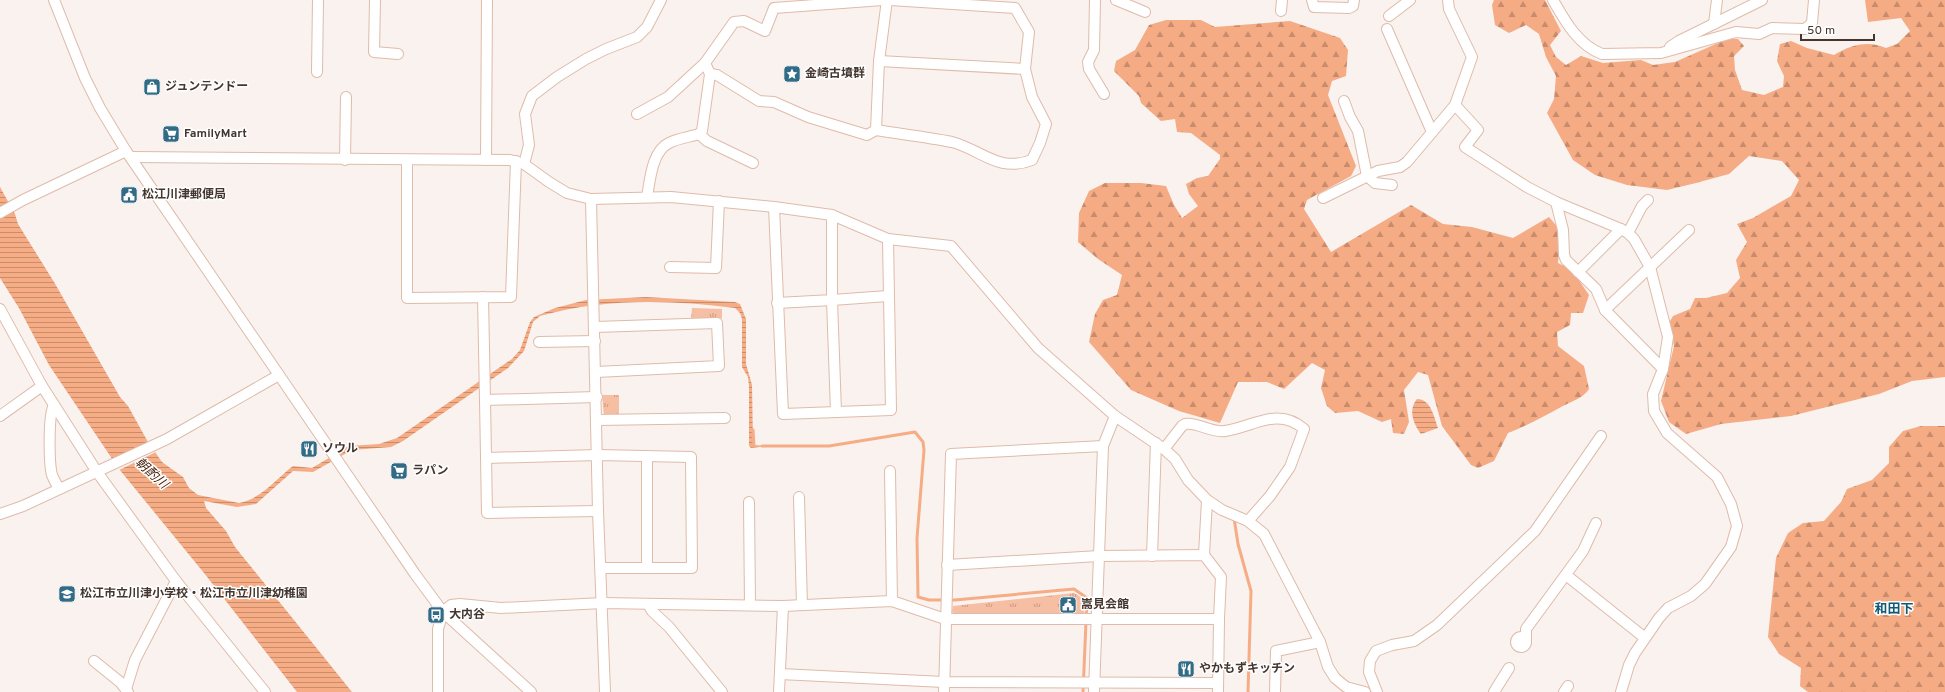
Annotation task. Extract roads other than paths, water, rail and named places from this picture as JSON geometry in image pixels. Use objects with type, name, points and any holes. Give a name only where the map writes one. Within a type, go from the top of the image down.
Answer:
[{"type":"street","points":[[54,0],[85,78],[100,108],[129,154],[332,452],[443,612],[531,692]]},
{"type":"street","points":[[317,72],[318,0]]},
{"type":"street","points":[[375,0],[374,52],[398,54]]},
{"type":"street","points":[[486,160],[488,0]]},
{"type":"street","points":[[407,161],[407,298],[511,297],[520,163],[529,146],[525,114],[532,96],[557,77],[586,59],[606,49],[637,37],[647,27],[661,0]]},
{"type":"street","points":[[637,114],[668,96],[705,62],[734,22],[744,21],[765,31],[774,8],[883,0]]},
{"type":"street","points":[[876,130],[879,61],[887,0]]},
{"type":"street","points":[[710,74],[717,75],[759,101],[774,102],[808,117],[867,135],[876,130],[953,143],[999,163],[1020,165],[1032,160],[1040,143],[1046,124],[1032,97],[1025,69],[1029,32],[1015,8],[890,0]]},
{"type":"street","points":[[1095,0],[1094,50],[1088,62],[1089,69],[1104,94]]},
{"type":"street","points":[[1116,0],[1145,12]]},
{"type":"street","points":[[1281,11],[1282,0]]},
{"type":"street","points":[[1312,0],[1314,7],[1349,8],[1353,6],[1354,0]]},
{"type":"street","points":[[1389,16],[1410,0]]},
{"type":"street","points":[[1323,198],[1378,171],[1400,167],[1407,162],[1455,105],[1472,57],[1450,10],[1448,0]]},
{"type":"street","points":[[1553,0],[1574,33],[1596,52],[1602,54],[1661,53],[1736,32],[1759,34],[1772,28],[1805,29],[1812,23],[1814,0]]},
{"type":"street","points":[[1714,24],[1717,0]]},
{"type":"street","points":[[1661,53],[1679,41],[1762,0]]},
{"type":"street","points":[[1387,29],[1432,132]]},
{"type":"street","points":[[879,61],[1025,69]]},
{"type":"street","points":[[647,197],[654,166],[663,147],[669,143],[699,134],[702,130],[705,121],[710,74],[705,62]]},
{"type":"street","points":[[345,160],[346,96]]},
{"type":"street","points":[[1344,101],[1350,117],[1358,131],[1367,176],[1375,184],[1392,185]]},
{"type":"street","points":[[1455,105],[1478,130],[1465,147],[1494,167],[1556,202],[1625,231],[1650,267],[1668,337],[1663,369],[1653,394],[1654,411],[1667,433],[1717,476],[1731,504],[1737,526],[1732,547],[1705,584],[1691,596],[1664,612],[1645,638],[1629,665],[1621,692]]},
{"type":"street","points":[[699,134],[707,141],[753,163]]},
{"type":"street","points":[[0,213],[23,200],[129,154],[345,160],[486,160],[520,163],[556,187],[578,196],[591,199],[647,197],[719,201],[774,207],[832,215],[888,239],[951,246],[1038,348],[1115,416],[1160,446],[1175,459],[1188,480],[1207,500],[1222,510],[1248,521],[1264,534],[1320,642],[1328,667],[1335,678],[1346,687],[1365,692]]},
{"type":"street","points":[[591,199],[598,420],[598,511],[603,603],[605,692]]},
{"type":"street","points":[[1578,272],[1625,231],[1642,206],[1648,200]]},
{"type":"street","points":[[670,267],[716,268],[719,201]]},
{"type":"street","points":[[1556,202],[1563,230],[1564,255],[1566,260],[1596,289],[1605,310],[1663,369]]},
{"type":"street","points":[[774,207],[777,304],[783,414],[891,410],[888,239]]},
{"type":"street","points":[[832,215],[832,300],[836,412]]},
{"type":"street","points":[[1605,310],[1689,230]]},
{"type":"street","points":[[777,304],[888,296]]},
{"type":"street","points":[[483,297],[487,513],[598,511]]},
{"type":"street","points":[[0,309],[42,386],[176,581],[265,692]]},
{"type":"street","points":[[595,327],[717,323],[719,366],[596,372]]},
{"type":"street","points":[[539,342],[595,341]]},
{"type":"street","points":[[0,514],[23,506],[166,439],[279,375]]},
{"type":"street","points":[[0,416],[42,386]]},
{"type":"street","points":[[485,400],[597,398]]},
{"type":"street","points":[[54,404],[50,415],[50,464],[52,475],[59,489]]},
{"type":"street","points":[[1089,685],[1090,620],[1099,556],[1103,446],[1115,416]]},
{"type":"street","points":[[598,420],[725,418]]},
{"type":"street","points":[[1152,556],[1160,446],[1185,424],[1192,424],[1214,431],[1224,431],[1273,418],[1284,418],[1298,424],[1304,429],[1290,467],[1270,496],[1248,521]]},
{"type":"street","points":[[1377,692],[1370,672],[1370,661],[1376,652],[1392,646],[1414,641],[1437,626],[1535,531],[1601,436]]},
{"type":"street","points":[[944,687],[945,606],[951,454],[1103,446]]},
{"type":"street","points":[[486,458],[598,455],[691,457],[692,568],[601,568]]},
{"type":"street","points":[[647,456],[647,568]]},
{"type":"street","points":[[890,471],[892,601]]},
{"type":"street","points":[[800,498],[802,605]]},
{"type":"street","points":[[780,674],[944,687],[1089,685],[1218,688],[1221,577],[1204,555],[1207,500]]},
{"type":"street","points":[[749,502],[750,605]]},
{"type":"street","points":[[1526,642],[1526,629],[1583,551],[1596,524]]},
{"type":"street","points":[[947,565],[1099,556],[1204,555]]},
{"type":"street","points":[[1566,575],[1645,638]]},
{"type":"street","points":[[127,690],[135,660],[176,581]]},
{"type":"street","points":[[438,692],[438,629],[443,612],[451,605],[460,604],[500,608],[603,603],[783,606],[892,601],[945,619],[1219,620]]},
{"type":"street","points":[[648,604],[652,611],[673,631],[722,692]]},
{"type":"street","points":[[780,692],[783,606]]},
{"type":"street","points":[[1275,692],[1276,651],[1320,642]]},
{"type":"street","points":[[94,661],[120,682],[127,690]]},
{"type":"street","points":[[1494,692],[1509,668]]},
{"type":"water","name":"朝酌川","points":[[0,187],[15,214],[18,224],[54,282],[120,397],[128,406],[148,442],[162,462],[183,477],[189,488],[198,495],[239,503],[247,501],[268,488],[293,466],[312,468],[349,446],[379,444],[397,438],[512,359],[520,350],[530,322],[534,317],[555,308],[586,300],[646,297],[735,302],[740,304],[746,319],[746,364],[752,385],[753,443],[755,445],[768,446],[751,448],[749,446],[749,386],[748,377],[742,367],[742,319],[740,313],[735,308],[686,303],[637,302],[589,306],[540,316],[533,322],[524,351],[508,368],[403,441],[391,447],[352,450],[313,472],[293,471],[256,504],[237,507],[204,501],[206,508],[226,531],[235,547],[352,692],[297,692],[204,573],[119,469],[49,365],[19,308],[0,278]]},
{"type":"water","points":[[1417,399],[1426,402],[1429,405],[1438,428],[1421,434],[1414,421],[1412,412],[1414,403]]},
{"type":"waterway","points":[[753,430],[754,446]]},
{"type":"waterway","points":[[762,446],[829,446],[915,432],[923,442],[924,450],[917,538],[918,597],[929,600],[955,600],[1074,589],[1087,598],[1083,692]]},
{"type":"waterway","points":[[1234,518],[1238,544],[1251,591],[1248,692]]},
{"type":"place","name":"金崎古墳群","points":[[792,74]]},
{"type":"place","name":"ジュンテンドー","points":[[152,87]]},
{"type":"place","name":"FamilyMart","points":[[171,134]]},
{"type":"place","name":"松江川津郵便局","points":[[129,195]]},
{"type":"place","name":"ソウル","points":[[309,449]]},
{"type":"place","name":"ラパン","points":[[399,471]]},
{"type":"place","name":"松江市立川津小学校・松江市立川津幼稚園","points":[[67,594]]},
{"type":"place","name":"嵩見会館","points":[[1068,605]]},
{"type":"place","name":"大内谷","points":[[436,615]]},
{"type":"place","name":"やかもずキッチン","points":[[1186,669]]},
{"type":"district","name":"和田下","points":[[1894,610]]}]
